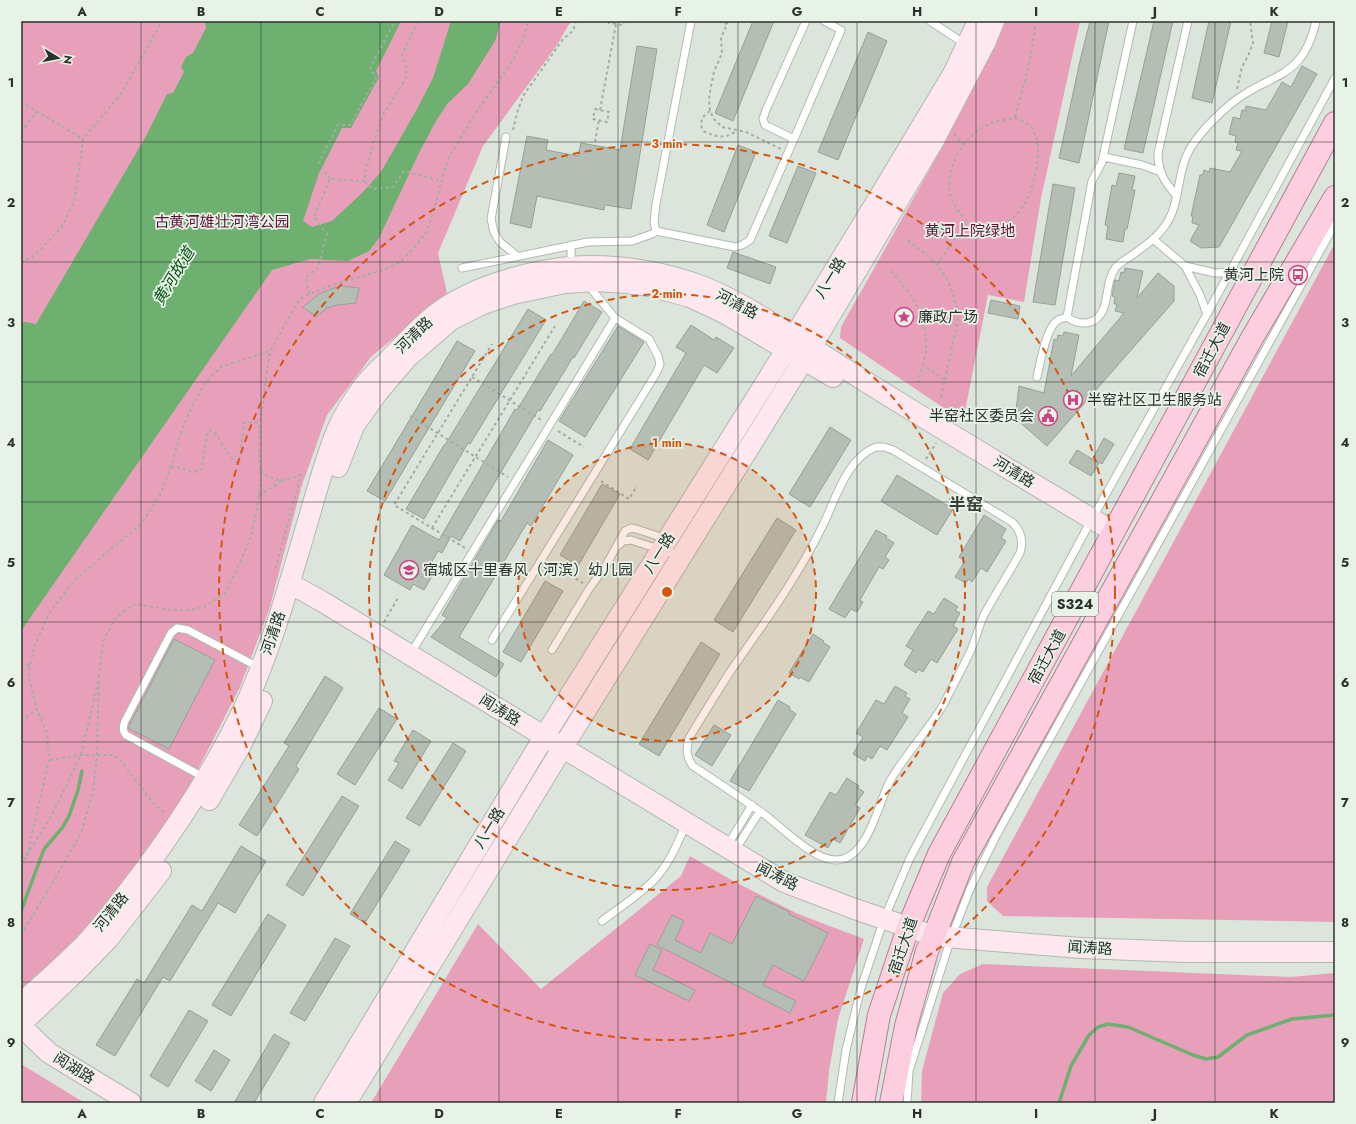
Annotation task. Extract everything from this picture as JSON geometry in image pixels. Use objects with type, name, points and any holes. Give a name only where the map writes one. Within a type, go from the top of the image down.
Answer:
[{"type":"main road","name":"宿迁大道","points":[[863,1103],[879,1015],[908,928],[939,854],[1335,123]]},
{"type":"main road","name":"宿迁大道","points":[[891,1103],[906,1026],[927,951],[942,937],[963,862],[1252,338],[1335,197]]},
{"type":"street","name":"八一路","points":[[324,1103],[544,737],[878,199],[953,74],[978,21]]},
{"type":"street","name":"八一路","points":[[346,1103],[563,747],[808,353],[933,142],[982,48],[994,21]]},
{"type":"street","name":"河清路","points":[[21,1025],[109,938],[140,900],[188,834],[222,779],[252,723],[272,676],[322,474],[343,418],[366,383],[438,312],[464,296],[505,280],[556,269],[588,266],[613,267],[642,271],[684,280],[721,294],[764,318],[790,343]]},
{"type":"street","name":"河清路","points":[[21,1003],[57,972],[88,940],[117,906],[177,825],[207,779],[244,707],[261,668],[295,586],[341,457],[354,426],[378,392],[407,358],[451,320],[483,304],[513,294],[565,283],[585,281],[608,281],[649,286],[690,297],[790,343],[808,353],[990,458],[1112,537]]},
{"type":"street","name":"河清路","points":[[808,353],[938,440],[1089,523]]},
{"type":"street","name":"闻涛路","points":[[295,586],[784,882],[908,928],[942,937],[1088,949],[1186,952],[1335,952]]},
{"type":"street","name":"阅湖路","points":[[21,1025],[49,1053],[131,1103]]},
{"type":"lane","points":[[656,231],[654,222],[656,204],[691,21]]},
{"type":"lane","points":[[794,139],[765,125],[763,119],[806,21]]},
{"type":"lane","points":[[462,268],[588,242],[632,241],[652,234],[656,231],[735,246],[742,245],[750,240],[841,30],[824,21]]},
{"type":"lane","points":[[930,21],[966,45]]},
{"type":"lane","points":[[1067,317],[1092,181],[1104,157],[1133,21]]},
{"type":"lane","points":[[1176,195],[1165,182],[1158,162],[1158,153],[1188,21]]},
{"type":"lane","points":[[1067,317],[1072,321],[1084,324],[1094,320],[1102,311],[1110,276],[1117,266],[1153,240],[1166,226],[1174,207],[1186,156],[1196,138],[1217,116],[1247,92],[1279,76],[1297,62],[1312,37],[1316,21]]},
{"type":"lane","points":[[838,1103],[846,1050],[861,988],[884,919],[910,858],[1089,523],[1207,314],[1335,78]]},
{"type":"lane","points":[[506,137],[491,219],[494,232],[500,242],[517,256]]},
{"type":"lane","points":[[1104,157],[1142,165],[1161,172]]},
{"type":"lane","points":[[907,1103],[909,1071],[942,937],[970,889],[996,836],[1335,224]]},
{"type":"lane","points":[[1153,240],[1185,266],[1200,295],[1207,314]]},
{"type":"lane","points":[[571,246],[571,268]]},
{"type":"lane","points":[[1185,266],[1215,273],[1255,271]]},
{"type":"lane","points":[[492,640],[657,372],[660,364],[656,351],[649,339],[615,318],[585,281]]},
{"type":"lane","points":[[1037,377],[1046,340],[1051,328],[1057,320],[1067,317]]},
{"type":"lane","points":[[410,655],[615,318]]},
{"type":"lane","points":[[876,447],[884,447],[893,450],[922,467],[1012,522],[1018,528],[1023,545],[1020,554],[985,614],[959,676],[942,707],[889,783],[870,831],[864,842],[853,853],[842,859],[836,860],[824,857],[786,833],[774,821],[752,805],[693,766],[688,755],[687,747],[689,738],[731,671],[780,601],[824,523],[844,478],[863,454],[876,447]]},
{"type":"lane","points":[[552,650],[616,548],[625,531],[631,528],[682,556]]},
{"type":"lane","points":[[616,548],[623,541],[631,540],[664,545],[682,556]]},
{"type":"lane","points":[[207,779],[126,735],[123,732],[122,727],[171,633],[177,628],[188,630],[261,668]]},
{"type":"lane","points":[[730,850],[752,805]]},
{"type":"lane","points":[[730,850],[760,811]]},
{"type":"lane","points":[[602,922],[651,883],[672,856],[686,823]]},
{"type":"path","points":[[21,263],[35,255],[62,228],[75,199],[83,138],[121,94],[161,21]]},
{"type":"path","points":[[330,179],[319,162],[338,125],[350,124],[376,78],[370,68],[395,21]]},
{"type":"path","points":[[418,21],[402,55],[407,69],[406,78],[384,113],[365,173],[366,181],[372,189],[393,187],[404,171],[442,181]]},
{"type":"path","points":[[27,856],[49,760],[47,733],[37,710],[29,679],[30,665],[34,647],[50,612],[74,582],[141,524],[160,495],[191,409],[207,381],[222,367],[270,351],[299,300],[308,294],[332,285],[383,270],[400,262],[426,233],[448,159],[473,117],[513,60],[525,35],[528,21]]},
{"type":"path","points":[[506,137],[512,132],[523,96],[563,38],[573,30],[576,21]]},
{"type":"path","points":[[609,21],[609,23],[623,25],[624,21]]},
{"type":"path","points":[[719,21],[727,22],[722,38],[722,53],[714,72],[709,99],[710,111],[714,119],[722,127],[746,132],[788,152]]},
{"type":"path","points":[[1015,118],[1030,61],[1036,21]]},
{"type":"path","points":[[1238,100],[1238,80],[1253,43],[1250,21]]},
{"type":"path","points":[[600,110],[616,24]]},
{"type":"path","points":[[21,102],[83,138]]},
{"type":"path","points":[[595,109],[609,112],[607,122],[599,120],[593,119],[595,109]]},
{"type":"path","points":[[21,132],[37,111]]},
{"type":"path","points":[[710,111],[701,120],[700,126],[703,131],[719,137],[730,136],[737,130]]},
{"type":"path","points":[[1015,118],[1029,125],[1035,134],[1038,145],[1034,180],[1026,201],[1018,213],[1005,224],[990,230],[973,225],[959,214],[950,194],[950,174],[957,153],[974,133],[992,123],[1015,118]]},
{"type":"path","points":[[595,142],[599,120]]},
{"type":"path","points":[[330,179],[366,181]]},
{"type":"path","points":[[308,294],[306,277],[318,268],[327,234],[314,217],[330,179]]},
{"type":"path","points":[[937,265],[967,220]]},
{"type":"path","points":[[908,240],[937,265],[946,276],[953,293],[957,311],[958,320],[941,398]]},
{"type":"path","points":[[891,272],[910,293],[919,310],[924,329],[926,349],[918,384]]},
{"type":"path","points":[[432,528],[555,326]]},
{"type":"path","points":[[473,552],[394,505],[492,344]]},
{"type":"path","points":[[922,364],[945,380]]},
{"type":"path","points":[[472,377],[584,447]]},
{"type":"path","points":[[410,416],[516,482]]},
{"type":"path","points":[[171,466],[195,472],[202,469],[207,433],[210,430],[214,433],[234,462],[238,462],[240,457],[244,423],[260,422]]},
{"type":"path","points":[[922,467],[938,440]]},
{"type":"path","points":[[260,471],[269,477],[281,481]]},
{"type":"path","points":[[259,496],[281,481],[301,475],[273,576],[295,586]]},
{"type":"path","points":[[593,476],[629,499],[637,486]]},
{"type":"path","points":[[542,559],[590,589]]},
{"type":"path","points":[[377,635],[398,598]]},
{"type":"path","points":[[21,664],[30,665]]},
{"type":"path","points":[[21,865],[53,813],[80,756],[99,676]]},
{"type":"path","points":[[21,721],[37,710]]},
{"type":"path","points":[[49,760],[80,756],[114,755],[121,761],[153,803],[177,825]]},
{"type":"green space","name":"古黄河雄壮河湾公园","points":[[21,21],[571,21],[557,45],[483,146],[438,253],[447,293],[371,357],[327,415],[302,485],[269,610],[240,687],[186,793],[126,887],[41,978],[21,996]]},
{"type":"green space","name":"黄河上院绿地","points":[[1004,21],[1080,21],[1041,198],[1024,302],[988,295],[963,421],[840,338],[841,327],[930,169],[993,50]]},
{"type":"green space","points":[[1335,243],[1335,922],[1003,916],[987,901],[987,887]]},
{"type":"green space","points":[[690,856],[733,881],[798,914],[864,939],[838,1019],[829,1071],[826,1103],[371,1103],[478,924],[541,989],[681,876]]},
{"type":"green space","points":[[983,964],[1291,977],[1335,973],[1335,1103],[921,1103],[922,1071],[943,993],[960,974]]},
{"type":"green space","points":[[21,1064],[85,1103],[21,1103]]},
{"type":"water","name":"黄河故道","points":[[205,21],[401,21],[376,71],[379,77],[351,128],[342,128],[319,173],[303,221],[312,227],[332,221],[362,193],[381,172],[433,78],[451,21],[501,21],[495,41],[468,84],[448,103],[436,121],[418,155],[379,238],[369,251],[348,261],[310,259],[272,270],[21,631],[21,323],[26,322],[36,324],[145,138],[167,94],[173,93],[184,72],[181,67],[186,57],[193,53],[206,28]]},
{"type":"building","points":[[753,21],[774,21],[733,121],[715,113]]},
{"type":"building","points":[[1090,21],[1109,21],[1079,163],[1059,158]]},
{"type":"building","points":[[1154,21],[1173,21],[1143,153],[1124,149]]},
{"type":"building","points":[[1209,21],[1231,21],[1212,103],[1192,98]]},
{"type":"building","points":[[1272,21],[1288,21],[1279,57],[1264,53]]},
{"type":"building","points":[[868,32],[887,41],[838,160],[818,152]]},
{"type":"building","points":[[637,46],[657,49],[631,209],[605,205],[604,210],[537,196],[531,228],[510,223],[527,136],[548,140],[546,150],[578,156],[581,143],[620,150]]},
{"type":"building","points":[[1302,66],[1317,74],[1219,247],[1201,248],[1190,241],[1199,225],[1192,223],[1193,216],[1191,216],[1200,175],[1203,175],[1204,170],[1209,172],[1210,168],[1230,172],[1242,151],[1236,150],[1238,143],[1235,142],[1236,136],[1229,134],[1233,117],[1240,119],[1242,110],[1245,111],[1246,106],[1266,110],[1282,82],[1291,87]]},
{"type":"building","points":[[738,145],[756,152],[724,232],[707,225]]},
{"type":"building","points":[[798,166],[816,173],[787,243],[769,236]]},
{"type":"building","points":[[1119,173],[1135,176],[1132,190],[1135,190],[1123,242],[1106,239],[1108,226],[1105,225],[1112,185],[1116,186]]},
{"type":"building","points":[[1053,184],[1075,188],[1055,305],[1033,302]]},
{"type":"building","points":[[733,252],[776,267],[770,284],[727,268]]},
{"type":"building","points":[[1125,268],[1143,271],[1137,298],[1158,273],[1174,286],[1174,301],[1047,446],[1015,418],[1019,386],[1044,393],[1054,339],[1057,340],[1058,335],[1063,336],[1064,332],[1079,335],[1071,376],[1124,313],[1115,311],[1117,304],[1114,304],[1115,297],[1112,296],[1115,280],[1119,281],[1121,272],[1124,273]]},
{"type":"building","points":[[342,286],[359,288],[356,303],[337,305],[327,308],[316,317],[303,307],[319,294]]},
{"type":"building","points":[[991,300],[1020,306],[1018,319],[988,313]]},
{"type":"building","points":[[584,301],[602,312],[540,411],[538,410],[460,541],[451,536],[442,553],[438,551],[426,572],[432,576],[424,590],[413,584],[410,590],[384,575],[412,525],[439,540],[515,409],[517,410]]},
{"type":"building","points":[[528,309],[546,320],[470,444],[468,443],[424,519],[406,509]]},
{"type":"building","points":[[691,325],[714,340],[716,337],[734,348],[717,373],[704,365],[648,460],[630,449],[686,353],[676,347]]},
{"type":"building","points":[[618,326],[644,342],[585,437],[559,421]]},
{"type":"building","points":[[457,341],[475,351],[385,501],[367,491]]},
{"type":"building","points":[[830,427],[851,440],[810,507],[789,494]]},
{"type":"building","points":[[1104,438],[1114,444],[1102,464],[1093,458]]},
{"type":"building","points":[[548,440],[573,455],[531,526],[527,523],[459,637],[504,664],[496,677],[431,637],[447,618],[442,615],[498,520],[501,521]]},
{"type":"building","points":[[1077,450],[1099,463],[1091,476],[1069,463]]},
{"type":"building","points":[[897,475],[953,509],[937,535],[881,501]]},
{"type":"building","points":[[602,484],[620,494],[578,566],[560,555]]},
{"type":"building","points":[[984,515],[1006,529],[1001,538],[1006,541],[987,572],[981,568],[972,582],[968,579],[966,583],[955,577],[965,561],[959,557]]},
{"type":"building","points":[[777,518],[796,530],[733,632],[714,620]]},
{"type":"building","points":[[876,530],[887,536],[886,538],[894,543],[885,557],[889,560],[883,569],[879,567],[860,600],[863,602],[857,612],[851,609],[845,618],[829,609]]},
{"type":"building","points":[[545,581],[563,591],[521,662],[503,652]]},
{"type":"building","points":[[944,598],[958,607],[955,610],[960,613],[953,626],[958,629],[937,663],[931,659],[923,672],[918,669],[916,673],[904,665],[913,650],[906,646],[928,611],[934,614]]},
{"type":"building","points":[[813,634],[830,647],[809,682],[800,677],[799,679],[789,673]]},
{"type":"building","points":[[174,639],[215,660],[169,749],[128,728]]},
{"type":"building","points":[[701,642],[720,654],[659,756],[639,744]]},
{"type":"building","points":[[325,676],[343,688],[296,766],[299,769],[257,836],[239,825],[289,746],[284,743]]},
{"type":"building","points":[[895,686],[907,693],[905,696],[910,699],[902,713],[908,717],[887,750],[880,746],[872,759],[867,756],[865,761],[853,754],[863,737],[856,733],[876,700],[884,704]]},
{"type":"building","points":[[778,700],[790,707],[789,709],[796,714],[749,791],[730,781]]},
{"type":"building","points":[[379,708],[397,719],[355,785],[337,774]]},
{"type":"building","points":[[714,725],[731,735],[712,766],[695,755]]},
{"type":"building","points":[[413,730],[431,741],[402,789],[388,780],[399,763],[394,761]]},
{"type":"building","points":[[453,743],[466,751],[420,826],[406,818]]},
{"type":"building","points":[[847,778],[859,786],[858,788],[864,792],[855,805],[860,808],[840,843],[833,839],[828,848],[805,835],[830,792],[836,795]]},
{"type":"building","points":[[342,796],[359,806],[303,896],[286,885]]},
{"type":"building","points":[[395,841],[410,850],[365,923],[350,914]]},
{"type":"building","points":[[241,846],[266,861],[235,913],[218,903],[170,981],[163,977],[115,1056],[96,1045],[137,979],[144,983],[192,905],[202,911]]},
{"type":"building","points":[[756,896],[790,912],[789,914],[828,933],[804,981],[773,965],[763,985],[796,1001],[790,1013],[657,945],[672,915],[684,921],[675,940],[701,953],[710,933],[732,944]]},
{"type":"building","points":[[268,914],[286,925],[231,1016],[212,1005]]},
{"type":"building","points":[[335,938],[350,946],[305,1021],[290,1013]]},
{"type":"building","points":[[650,944],[662,950],[653,970],[695,990],[689,1001],[635,975]]},
{"type":"building","points":[[189,1010],[208,1021],[168,1087],[150,1076]]},
{"type":"building","points":[[274,1034],[290,1043],[254,1103],[234,1103]]},
{"type":"building","points":[[214,1050],[230,1060],[211,1091],[195,1081]]},
{"type":"waterway","points":[[21,911],[44,849],[62,828],[69,816],[78,790],[82,771]]},
{"type":"waterway","points":[[1059,1103],[1071,1066],[1089,1035],[1098,1027],[1108,1024],[1128,1027],[1193,1055],[1206,1059],[1218,1057],[1247,1035],[1292,1019],[1335,1015]]},
{"type":"place","name":"黄河上院","points":[[1298,275]]},
{"type":"place","name":"廉政广场","points":[[904,317]]},
{"type":"place","name":"半窑社区卫生服务站","points":[[1073,400]]},
{"type":"place","name":"半窑社区委员会","points":[[1048,416]]},
{"type":"place","name":"宿城区十里春风（河滨）幼儿园","points":[[409,570]]},
{"type":"district","name":"半窑","points":[[966,504]]}]
